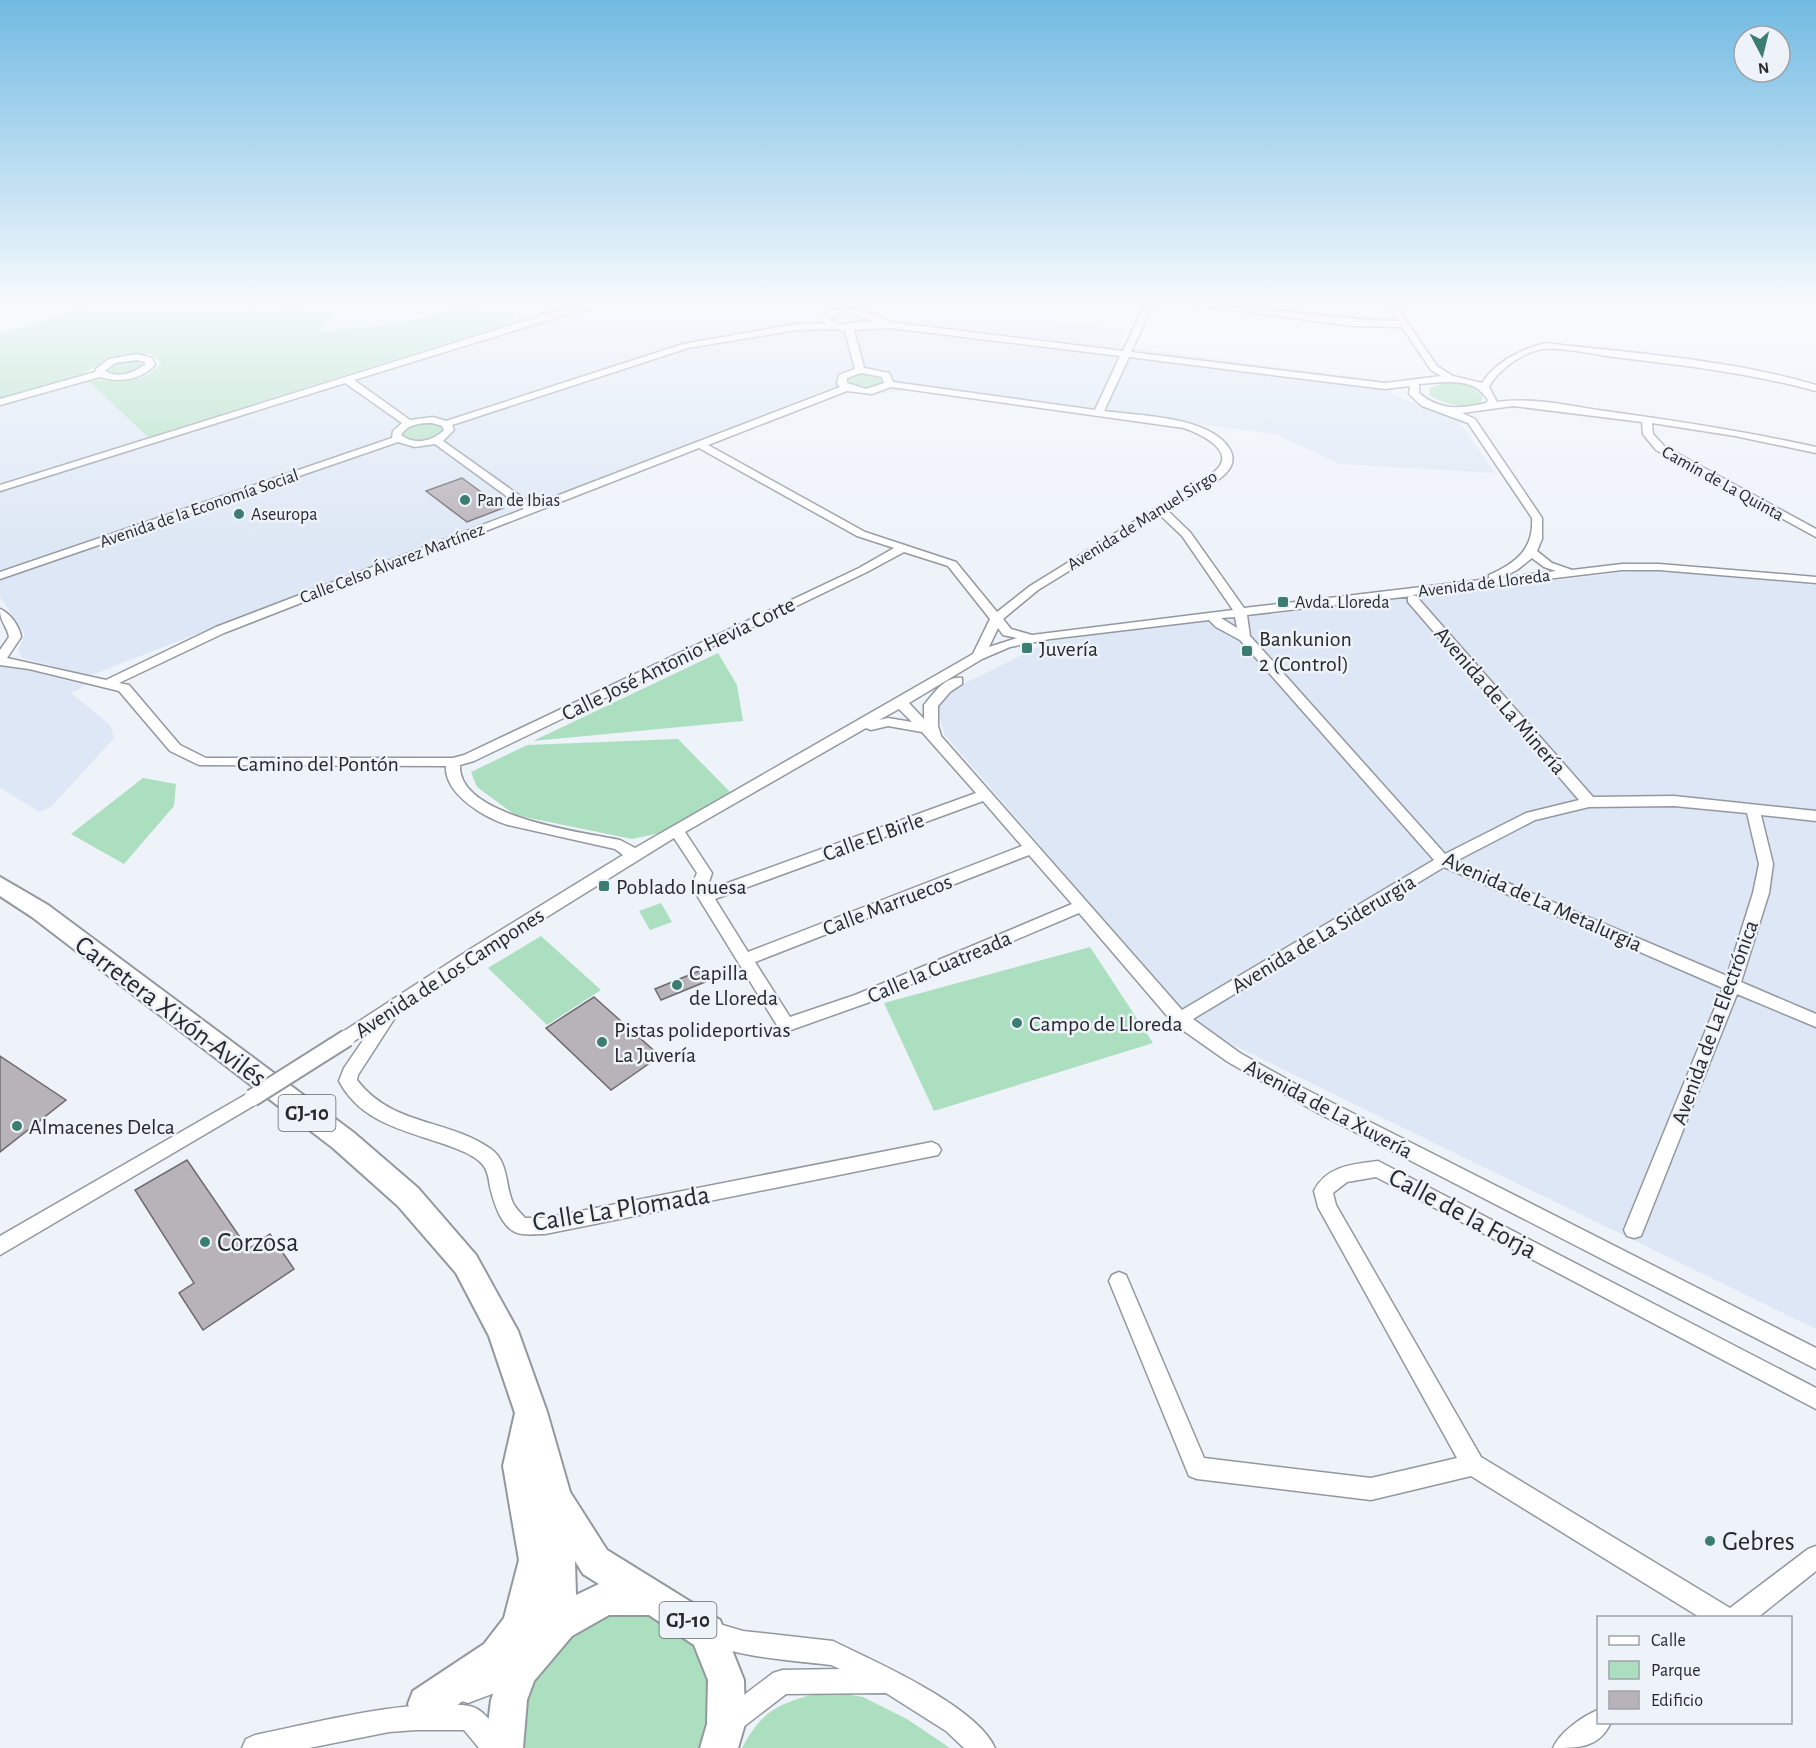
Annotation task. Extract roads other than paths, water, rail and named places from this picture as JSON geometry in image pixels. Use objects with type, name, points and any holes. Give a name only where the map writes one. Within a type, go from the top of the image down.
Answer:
[{"type":"highway","name":"Carretera Xixón-Avilés","points":[[0,885],[40,911],[343,1140],[408,1197],[466,1264],[503,1330],[531,1412],[556,1501],[559,1623]]},
{"type":"highway","points":[[426,1704],[497,1657],[520,1627],[536,1560],[519,1466],[531,1412]]},
{"type":"highway","name":"Carretera Xixón-Avilés","points":[[556,1501],[595,1562],[654,1597]]},
{"type":"highway","name":"GJ-10","points":[[504,1748],[509,1700],[520,1670],[559,1623],[606,1598],[654,1597],[707,1633],[726,1680],[722,1736]]},
{"type":"street","points":[[0,402],[59,386]]},
{"type":"street","points":[[0,488],[330,386]]},
{"type":"street","points":[[356,386],[409,424]]},
{"type":"street","points":[[446,424],[449,430],[447,434],[418,444],[398,439],[396,433],[409,424],[433,420],[446,424],[561,386]]},
{"type":"street","points":[[846,388],[866,391],[886,386]]},
{"type":"street","name":"Avenida de Manuel Sirgo","points":[[901,386],[1186,425],[1207,433],[1226,450],[1223,470],[1060,571],[996,619],[974,659]]},
{"type":"street","points":[[1100,412],[1111,386]]},
{"type":"street","points":[[1382,386],[1398,386]]},
{"type":"street","points":[[1385,386],[1472,421],[1536,518],[1538,541],[1532,552],[1512,569],[1465,586]]},
{"type":"street","points":[[1415,386],[1414,394],[1420,400]]},
{"type":"street","points":[[1474,386],[1522,404]]},
{"type":"street","points":[[1486,390],[1487,386]]},
{"type":"street","name":"Calle Celso Álvarez Martínez","points":[[110,683],[124,674],[220,630],[846,388]]},
{"type":"street","points":[[1472,421],[1474,414],[1493,400],[1486,390]]},
{"type":"street","points":[[1443,410],[1465,412],[1486,407],[1522,404],[1647,418],[1747,435],[1816,450]]},
{"type":"street","name":"Camín de La Quinta","points":[[1647,418],[1648,434],[1660,448],[1816,534]]},
{"type":"street","name":"Avenida de la Economía Social","points":[[0,576],[398,439]]},
{"type":"street","points":[[435,440],[532,509]]},
{"type":"street","points":[[699,444],[821,514],[861,534],[900,549],[952,564],[1007,632],[1029,638]]},
{"type":"street","points":[[1161,510],[1186,534],[1240,612],[1244,637]]},
{"type":"street","name":"Calle José Antonio Hevia Corte","points":[[453,762],[469,758],[863,570],[900,549]]},
{"type":"street","points":[[1532,552],[1548,565],[1572,572]]},
{"type":"street","name":"Avenida de Lloreda","points":[[974,659],[1029,638],[1572,572],[1659,567],[1816,580]]},
{"type":"street","name":"Avenida de La Minería","points":[[1412,598],[1589,802]]},
{"type":"street","points":[[0,613],[14,630],[15,638],[0,660]]},
{"type":"street","points":[[1211,615],[1220,624],[1244,637]]},
{"type":"street","name":"Avenida de La Metalurgia","points":[[1244,637],[1443,861],[1816,1021]]},
{"type":"street","points":[[902,703],[974,659]]},
{"type":"street","points":[[854,730],[888,722],[930,733],[931,705],[945,689],[967,675],[974,659]]},
{"type":"street","name":"Camino del Pontón","points":[[0,660],[124,688],[175,748],[204,762],[453,762]]},
{"type":"street","name":"Avenida de Los Campones","points":[[0,1246],[252,1098],[478,952],[634,855],[902,703]]},
{"type":"street","name":"Avenida de La Xuvería","points":[[902,703],[1180,1019],[1240,1062],[1616,1258],[1816,1359]]},
{"type":"street","points":[[453,762],[451,770],[455,781],[493,813],[508,820],[620,845],[634,855]]},
{"type":"street","name":"Calle El Birle","points":[[706,897],[985,795]]},
{"type":"street","name":"Avenida de La Siderurgia","points":[[1180,1019],[1443,861],[1531,816],[1589,802],[1674,801],[1816,816]]},
{"type":"street","name":"Avenida de La Electrónica","points":[[1634,1230],[1732,985],[1761,893],[1766,864],[1753,810]]},
{"type":"street","points":[[676,830],[705,873],[701,882],[706,897],[744,960]]},
{"type":"street","name":"Calle Marruecos","points":[[744,960],[1029,849]]},
{"type":"street","name":"Calle la Cuatreada","points":[[744,960],[784,1022],[798,1023],[1080,907]]},
{"type":"street","name":"Calle La Plomada","points":[[391,1010],[350,1072],[348,1081],[354,1090],[385,1116],[486,1155],[496,1171],[508,1212],[521,1226],[545,1226],[932,1150]]},
{"type":"street","name":"Calle de la Forja","points":[[1722,1616],[1473,1465],[1327,1207],[1323,1191],[1330,1180],[1348,1173],[1378,1169],[1816,1399]]},
{"type":"street","points":[[1119,1281],[1197,1468],[1371,1489],[1473,1465]]},
{"type":"street","points":[[1738,1616],[1816,1557]]},
{"type":"street","points":[[707,1633],[743,1643],[833,1653],[889,1681],[955,1722],[982,1748]]},
{"type":"street","points":[[394,1719],[426,1704],[483,1687],[520,1670]]},
{"type":"street","points":[[722,1736],[782,1682],[889,1681]]},
{"type":"street","points":[[255,1748],[394,1719],[438,1714],[470,1718],[495,1748]]},
{"type":"street","points":[[1566,1748],[1597,1724]]},
{"type":"place","name":"Pan de Ibias","points":[[465,500]]},
{"type":"place","name":"Aseuropa","points":[[239,514]]},
{"type":"place","name":"Avda. Lloreda","points":[[1283,602]]},
{"type":"place","name":"Juvería","points":[[1027,648]]},
{"type":"place","name":"Bankunion 2 (Control)","points":[[1247,651]]},
{"type":"place","name":"Poblado Inuesa","points":[[604,886]]},
{"type":"place","name":"Capilla de Lloreda","points":[[677,985]]},
{"type":"place","name":"Campo de Lloreda","points":[[1017,1023]]},
{"type":"place","name":"Pistas polideportivas La Juvería","points":[[602,1042]]},
{"type":"place","name":"Almacenes Delca","points":[[17,1126]]},
{"type":"place","name":"Corzosa","points":[[205,1242]]},
{"type":"place","name":"Gebres","points":[[1710,1541]]}]
